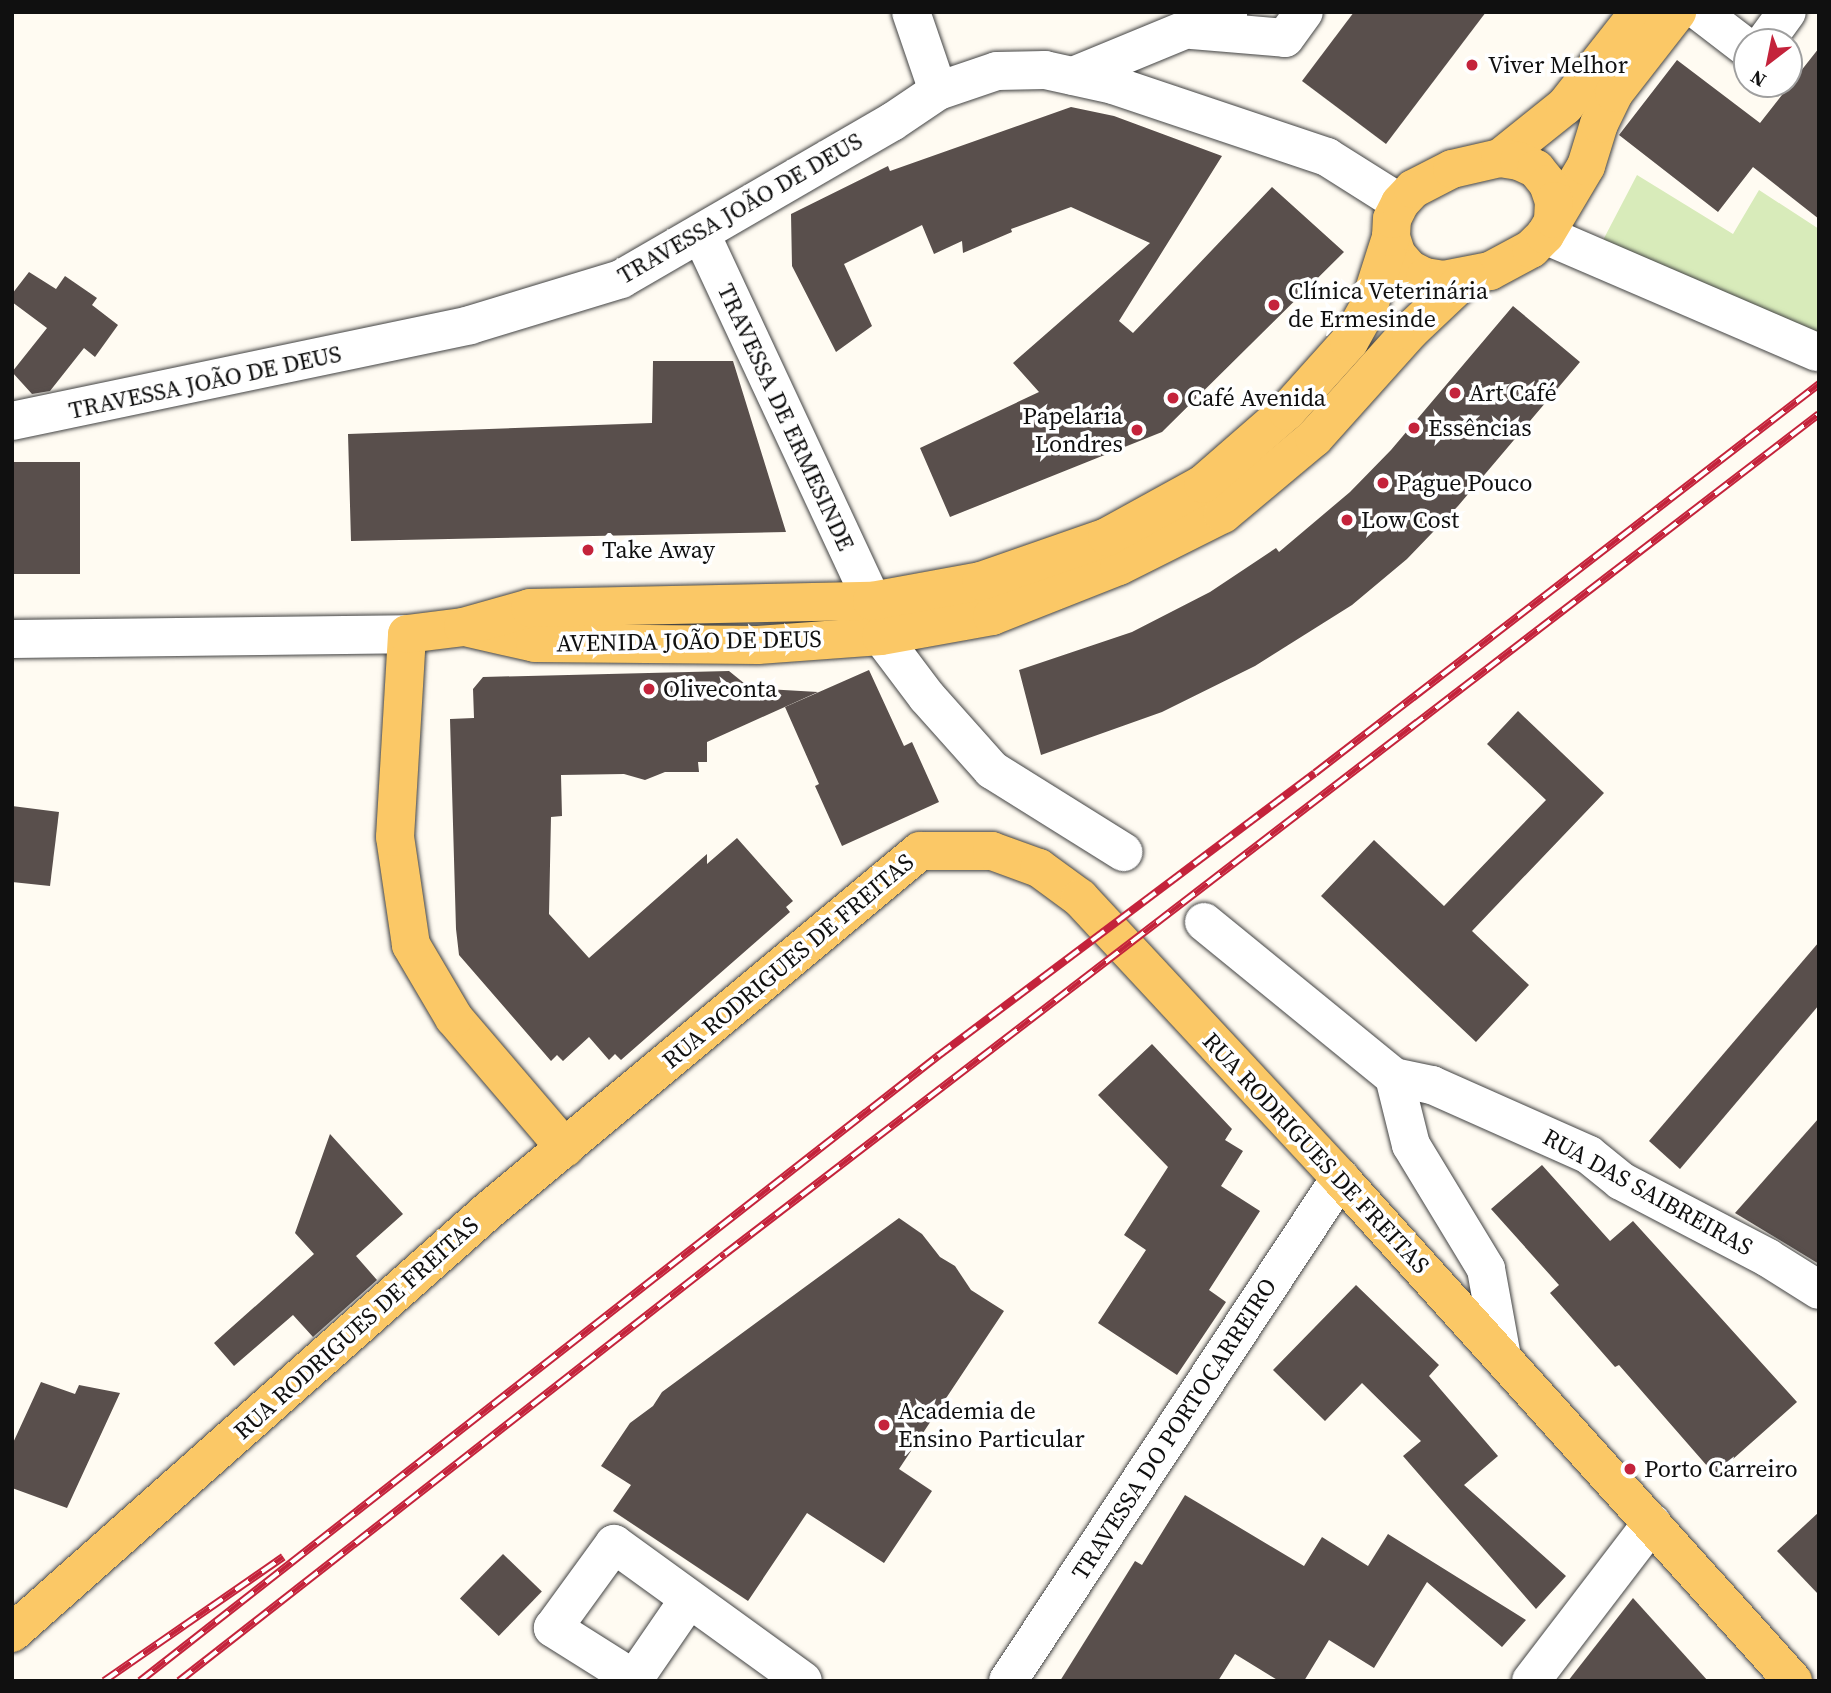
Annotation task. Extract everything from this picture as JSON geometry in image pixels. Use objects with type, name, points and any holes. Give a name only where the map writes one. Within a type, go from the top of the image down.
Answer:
[{"type":"main road","points":[[1500,158],[1565,106],[1639,12]]},
{"type":"main road","name":"AVENIDA JOÃO DE DEUS","points":[[1395,220],[1397,255],[1409,269],[1426,277],[1444,280],[1467,277],[1512,262],[1549,227],[1586,166],[1599,124],[1614,93],[1677,12]]},
{"type":"main road","points":[[1395,220],[1413,188],[1452,169],[1500,158],[1519,161],[1536,169],[1548,184],[1554,201],[1549,227]]},
{"type":"main road","name":"AVENIDA JOÃO DE DEUS","points":[[407,634],[463,627],[535,643],[758,645],[876,619],[1094,542],[1203,484],[1287,411],[1349,342],[1369,306],[1395,220]]},
{"type":"main road","name":"AVENIDA JOÃO DE DEUS","points":[[876,619],[992,616],[1118,566],[1223,514],[1314,438],[1410,331],[1467,277]]},
{"type":"main road","points":[[407,634],[394,837],[411,945],[454,1018],[565,1148]]},
{"type":"main road","name":"RUA RODRIGUES DE FREITAS","points":[[12,1633],[488,1211],[920,851],[992,851],[1039,868],[1080,898],[1340,1178],[1793,1681]]},
{"type":"street","points":[[911,12],[938,91]]},
{"type":"street","points":[[1073,76],[1228,12]]},
{"type":"street","points":[[1186,29],[1284,38],[1304,12]]},
{"type":"street","points":[[1700,12],[1733,37]]},
{"type":"street","points":[[1775,28],[1787,12]]},
{"type":"street","name":"TRAVESSA JOÃO DE DEUS","points":[[12,421],[470,325],[621,279],[892,122],[938,91],[998,71],[1045,70],[1113,85],[1326,157],[1395,220]]},
{"type":"street","points":[[1549,227],[1817,352]]},
{"type":"street","name":"TRAVESSA DE ERMESINDE","points":[[701,234],[876,619],[927,697],[992,770],[1124,852]]},
{"type":"street","name":"AVENIDA JOÃO DE DEUS","points":[[12,639],[407,634]]},
{"type":"street","points":[[1204,922],[1394,1077],[1411,1145],[1486,1269],[1502,1357]]},
{"type":"street","name":"RUA DAS SAIBREIRAS","points":[[1394,1077],[1433,1085],[1590,1155],[1621,1181],[1768,1258],[1819,1290]]},
{"type":"street","name":"TRAVESSA DO PORTOCARREIRO","points":[[1008,1681],[1340,1178]]},
{"type":"street","points":[[1531,1681],[1652,1523]]},
{"type":"street","points":[[689,1599],[803,1681]]},
{"type":"green space","points":[[1637,175],[1733,234],[1759,190],[1819,229],[1819,334],[1601,244]]},
{"type":"building","points":[[1354,12],[1486,12],[1386,144],[1302,81]]},
{"type":"building","points":[[1819,48],[1819,219],[1753,167],[1718,212],[1619,135],[1677,60],[1760,123],[1780,98],[1803,98],[1803,68]]},
{"type":"building","points":[[1071,107],[1114,116],[1222,156],[1119,321],[1133,333],[1272,187],[1344,252],[1162,432],[950,517],[920,448],[1039,392],[1013,363],[1150,243],[1071,207],[1011,229],[1012,232],[963,253],[962,241],[934,254],[922,225],[844,264],[872,326],[836,352],[792,266],[791,214],[888,166],[890,171]]},
{"type":"building","points":[[29,272],[56,289],[65,276],[97,298],[92,305],[118,325],[95,357],[84,348],[50,391],[32,394],[12,372],[47,328],[12,302],[12,294]]},
{"type":"building","points":[[1513,306],[1580,362],[1458,506],[1407,559],[1352,605],[1255,666],[1162,712],[1041,755],[1019,670],[1132,632],[1210,592],[1276,548],[1279,552],[1350,492],[1391,450]]},
{"type":"building","points":[[653,361],[733,361],[786,532],[351,541],[348,434],[652,423]]},
{"type":"building","points":[[12,462],[80,462],[80,574],[12,574]]},
{"type":"building","points":[[869,670],[904,746],[912,742],[939,802],[842,846],[815,786],[819,784],[785,707]]},
{"type":"building","points":[[729,671],[750,688],[818,692],[707,742],[707,762],[698,762],[699,772],[665,772],[645,780],[624,774],[561,775],[562,816],[551,817],[549,914],[589,958],[707,854],[707,864],[737,838],[793,901],[786,907],[790,912],[621,1060],[615,1054],[609,1060],[589,1037],[563,1061],[557,1055],[551,1061],[459,955],[450,719],[474,718],[473,689],[483,677]]},
{"type":"building","points":[[1518,711],[1604,793],[1472,931],[1529,985],[1476,1042],[1321,896],[1374,840],[1444,906],[1546,800],[1487,744]]},
{"type":"building","points":[[12,806],[59,812],[50,886],[12,882]]},
{"type":"building","points":[[1819,942],[1819,1005],[1680,1169],[1649,1141]]},
{"type":"building","points":[[1152,1044],[1232,1129],[1225,1140],[1243,1151],[1221,1186],[1260,1211],[1209,1290],[1226,1302],[1177,1375],[1098,1323],[1146,1250],[1124,1235],[1168,1167],[1098,1095]]},
{"type":"building","points":[[1819,1118],[1819,1264],[1735,1213]]},
{"type":"building","points":[[330,1134],[403,1214],[356,1256],[377,1280],[313,1337],[293,1315],[234,1366],[214,1343],[314,1254],[295,1233]]},
{"type":"building","points":[[1542,1165],[1610,1241],[1633,1221],[1797,1402],[1715,1475],[1619,1365],[1615,1367],[1550,1293],[1559,1285],[1491,1209]]},
{"type":"building","points":[[899,1218],[922,1234],[940,1257],[955,1266],[971,1290],[1004,1311],[899,1469],[932,1491],[884,1563],[807,1513],[748,1601],[613,1511],[631,1485],[601,1466],[630,1423],[653,1406],[662,1392]]},
{"type":"building","points":[[1356,1285],[1439,1365],[1429,1376],[1498,1456],[1464,1485],[1566,1576],[1536,1609],[1403,1456],[1421,1441],[1362,1383],[1325,1421],[1273,1370]]},
{"type":"building","points":[[41,1382],[75,1394],[79,1385],[120,1393],[67,1508],[12,1488],[12,1445]]},
{"type":"building","points":[[1185,1495],[1304,1566],[1322,1537],[1368,1566],[1388,1534],[1526,1620],[1502,1647],[1427,1582],[1374,1668],[1329,1640],[1304,1681],[1279,1681],[1235,1654],[1218,1681],[1060,1681],[1135,1561],[1142,1565]]},
{"type":"building","points":[[1819,1512],[1819,1595],[1777,1551]]},
{"type":"building","points":[[503,1554],[542,1592],[499,1636],[460,1599]]},
{"type":"building","points":[[1633,1598],[1708,1681],[1568,1681]]},
{"type":"railway","points":[[140,1681],[938,1056],[1315,773],[1819,384]]},
{"type":"railway","points":[[179,1681],[725,1254],[1819,414]]},
{"type":"railway","points":[[104,1681],[283,1557]]},
{"type":"place","name":"Viver Melhor","points":[[1472,65]]},
{"type":"place","name":"Clínica Veterinária de Ermesinde","points":[[1274,305]]},
{"type":"place","name":"Art Café","points":[[1455,393]]},
{"type":"place","name":"Café Avenida","points":[[1173,398]]},
{"type":"place","name":"Essências","points":[[1414,428]]},
{"type":"place","name":"Papelaria Londres","points":[[1137,430]]},
{"type":"place","name":"Pague Pouco","points":[[1383,483]]},
{"type":"place","name":"Low Cost","points":[[1347,520]]},
{"type":"place","name":"Take Away","points":[[588,550]]},
{"type":"place","name":"Oliveconta","points":[[649,689]]},
{"type":"place","name":"Academia de Ensino Particular","points":[[884,1425]]},
{"type":"place","name":"Porto Carreiro","points":[[1630,1469]]}]
